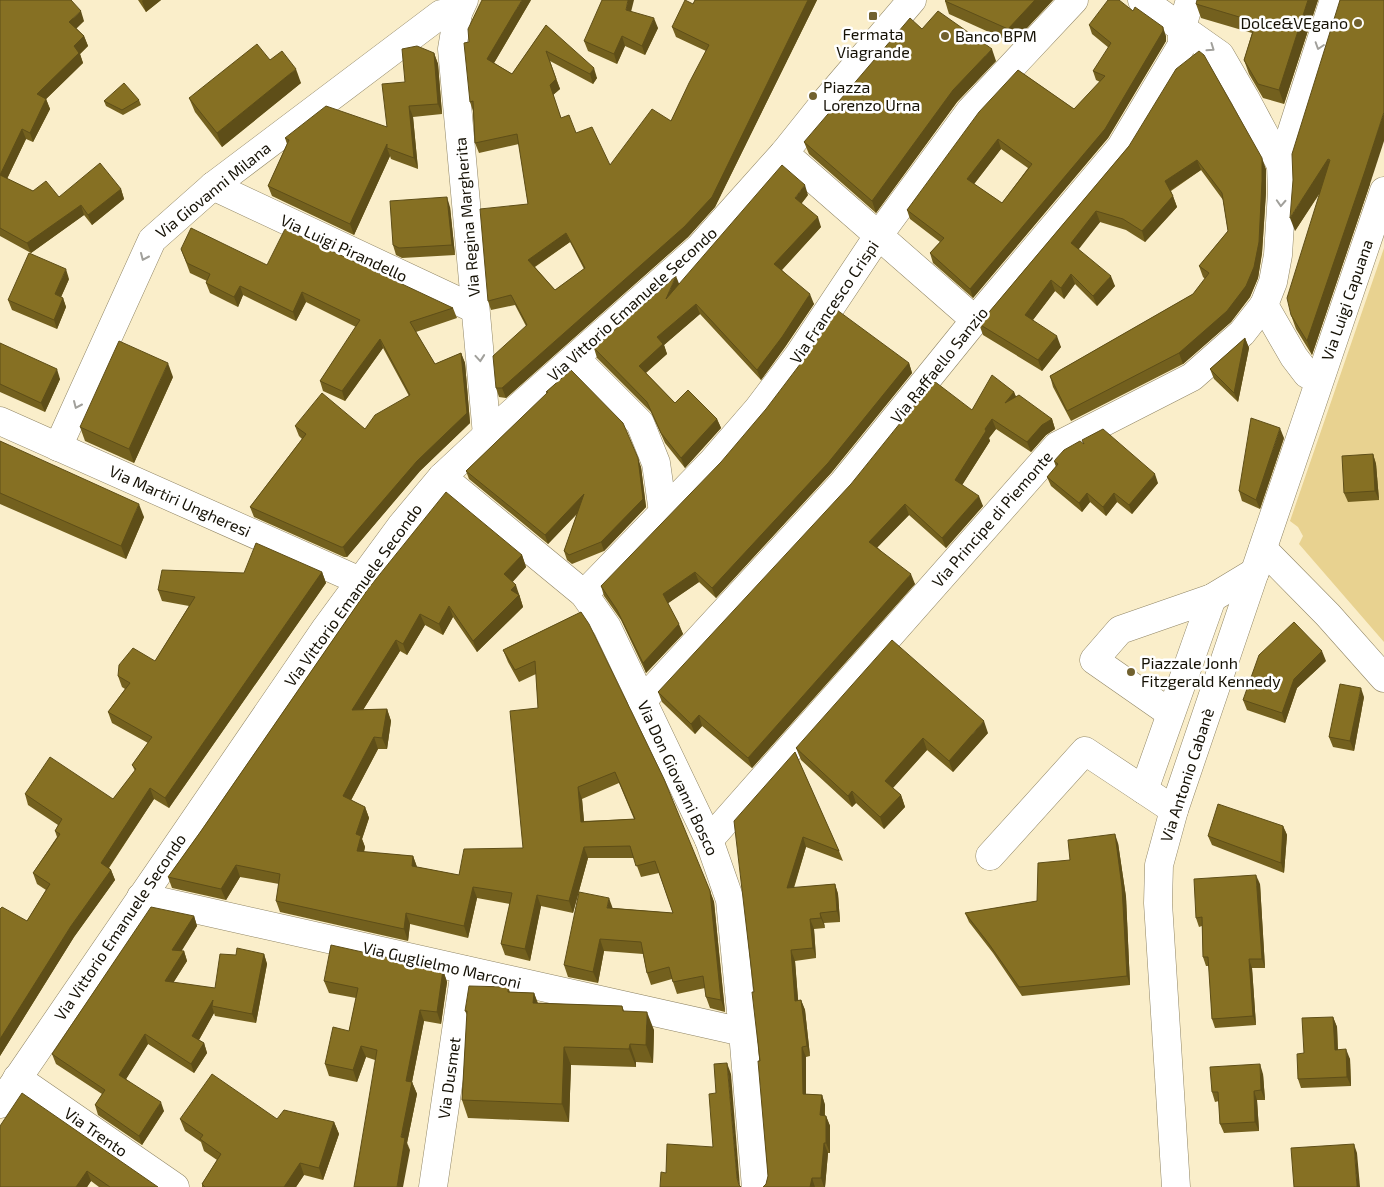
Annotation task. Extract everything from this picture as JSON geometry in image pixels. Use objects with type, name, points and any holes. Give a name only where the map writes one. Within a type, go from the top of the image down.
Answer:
[{"type":"street","name":"Via Vittorio Emanuele Secondo","points":[[0,1104],[326,628],[401,526],[442,477],[487,435],[699,248],[784,153],[912,0]]},
{"type":"street","name":"Via Francesco Crispi","points":[[584,594],[713,461],[758,409],[798,356],[878,236],[970,111],[1074,0]]},
{"type":"street","points":[[1142,0],[1220,55],[1281,165]]},
{"type":"street","name":"Via Raffaello Sanzio","points":[[642,701],[843,483],[974,320],[1121,147],[1182,45],[1182,27],[1190,0]]},
{"type":"street","name":"Via Principe di Piemonte","points":[[709,840],[1057,446],[1192,377],[1242,333],[1264,306],[1273,282],[1278,255],[1282,192],[1281,165],[1334,0]]},
{"type":"street","name":"Via Giovanni Milana","points":[[58,446],[152,240],[213,186],[441,14],[461,7]]},
{"type":"street","name":"Via Regina Margherita","points":[[461,7],[452,49],[487,435]]},
{"type":"street","points":[[784,153],[974,320]]},
{"type":"street","name":"Via Luigi Pirandello","points":[[213,186],[476,309]]},
{"type":"street","name":"Via Luigi Capuana","points":[[1319,380],[1384,191]]},
{"type":"street","points":[[1264,306],[1294,357],[1307,374],[1319,380]]},
{"type":"street","points":[[575,358],[640,423],[656,463],[664,512]]},
{"type":"street","name":"Via Antonio Cabanè","points":[[1176,1187],[1158,903],[1159,865],[1174,810],[1319,380]]},
{"type":"street","name":"Via Martiri Ungheresi","points":[[0,421],[360,581]]},
{"type":"street","name":"Via Don Giovanni Bosco","points":[[442,477],[584,594],[607,626],[709,840],[730,900],[756,1187]]},
{"type":"street","points":[[1170,713],[1094,660],[1120,630],[1212,598],[1259,561],[1328,615],[1384,678]]},
{"type":"street","points":[[1144,790],[1212,598]]},
{"type":"street","points":[[990,856],[1085,750],[1174,810]]},
{"type":"street","name":"Via Guglielmo Marconi","points":[[140,897],[743,1032]]},
{"type":"street","name":"Via Dusmet","points":[[433,1187],[465,970]]},
{"type":"street","name":"Via Trento","points":[[17,1078],[174,1187]]},
{"type":"shaded area","points":[[1384,248],[1384,642],[1299,544],[1303,536],[1298,527],[1290,521]]},
{"type":"building","points":[[0,0],[71,0],[81,11],[69,22],[84,36],[74,46],[79,53],[37,94],[46,99],[30,133],[22,129],[0,175]]},
{"type":"building","points":[[482,0],[522,0],[487,59],[512,74],[546,25],[594,68],[590,74],[546,51],[556,79],[550,85],[561,118],[569,115],[576,133],[592,127],[610,165],[652,109],[671,121],[709,45],[672,27],[685,0],[693,4],[695,0],[808,0],[712,197],[684,227],[502,388],[496,388],[493,356],[527,325],[511,295],[488,301],[480,209],[528,204],[517,134],[475,143],[473,101],[470,102],[464,43],[469,42],[468,29]],"holes":[[[566,233],[585,268],[555,290],[528,260]]]},
{"type":"building","points":[[602,0],[628,0],[626,10],[654,18],[642,46],[622,36],[614,54],[584,41]]},
{"type":"building","points":[[946,0],[1035,0],[1008,29]]},
{"type":"building","points":[[1108,0],[1119,0],[1133,11],[1135,7],[1163,27],[1163,31],[1105,129],[970,289],[930,253],[944,238],[907,210],[979,112],[1018,70],[1074,109],[1105,76],[1093,71],[1111,43],[1089,25]],"holes":[[[998,139],[1032,164],[1002,203],[967,179]]]},
{"type":"building","points":[[1197,0],[1308,0],[1279,90],[1258,84],[1244,60],[1256,22],[1196,4]]},
{"type":"building","points":[[1340,0],[1384,0],[1384,112],[1307,341],[1291,315],[1287,298],[1330,160],[1328,159],[1290,218],[1293,180],[1292,154]]},
{"type":"building","points":[[938,11],[992,49],[953,90],[872,201],[804,142],[910,18],[922,29]]},
{"type":"building","points":[[257,44],[270,60],[282,51],[296,69],[217,133],[189,98]]},
{"type":"building","points":[[417,46],[434,53],[438,104],[409,106],[414,158],[387,148],[387,144],[350,224],[268,186],[289,140],[285,138],[326,106],[387,127],[382,84],[405,82],[402,49]]},
{"type":"building","points":[[1199,51],[1204,55],[1262,158],[1259,242],[1254,267],[1246,286],[1227,311],[1179,353],[1067,411],[1050,376],[1193,294],[1209,273],[1199,266],[1228,231],[1222,193],[1197,160],[1165,181],[1173,196],[1142,231],[1123,219],[1096,211],[1071,243],[1111,276],[1093,296],[1071,274],[1061,288],[1051,280],[1025,315],[1057,336],[1038,360],[979,324],[1129,146],[1176,69]]},
{"type":"building","points":[[124,83],[139,100],[122,110],[104,101]]},
{"type":"building","points":[[100,163],[121,189],[88,215],[81,205],[27,243],[0,228],[0,175],[33,191],[46,181],[59,197]]},
{"type":"building","points":[[782,165],[805,185],[795,198],[818,217],[774,264],[810,294],[782,337],[757,370],[696,304],[657,337],[663,344],[639,366],[675,403],[688,390],[717,419],[681,458],[661,433],[647,402],[594,348],[676,276],[666,299]]},
{"type":"building","points":[[447,197],[452,245],[399,248],[393,245],[390,201]]},
{"type":"building","points":[[191,228],[267,265],[285,229],[453,308],[410,322],[435,364],[461,353],[467,413],[417,461],[343,547],[250,507],[306,434],[295,426],[322,393],[365,429],[375,415],[410,395],[380,339],[342,391],[320,381],[360,320],[302,292],[293,312],[240,286],[234,297],[206,283],[210,274],[187,263],[181,249]]},
{"type":"building","points":[[29,253],[66,269],[55,294],[63,298],[54,320],[8,300]]},
{"type":"building","points":[[837,310],[909,363],[828,463],[712,588],[695,572],[663,594],[679,624],[643,663],[617,610],[601,586],[721,462],[766,409],[807,355]]},
{"type":"building","points":[[1245,338],[1234,393],[1210,369]]},
{"type":"building","points":[[119,341],[168,363],[129,449],[80,427]]},
{"type":"building","points":[[0,343],[57,369],[41,403],[0,384]]},
{"type":"building","points":[[571,370],[623,423],[638,458],[643,499],[601,542],[569,555],[564,551],[584,494],[545,535],[466,471]]},
{"type":"building","points":[[992,375],[1014,392],[1005,403],[1019,395],[1052,419],[1042,425],[1027,442],[992,419],[955,480],[979,496],[942,538],[905,504],[869,542],[911,574],[748,758],[699,715],[691,724],[658,692],[851,484],[934,381],[972,410]]},
{"type":"building","points":[[1251,418],[1280,428],[1256,500],[1239,491]]},
{"type":"building","points":[[1103,429],[1155,474],[1129,505],[1114,493],[1103,507],[1087,493],[1079,503],[1047,477],[1058,464],[1054,461],[1064,450],[1080,441],[1084,444],[1082,440]]},
{"type":"building","points":[[0,441],[139,504],[121,546],[0,493]]},
{"type":"building","points":[[1373,454],[1375,491],[1344,493],[1342,456]]},
{"type":"building","points":[[446,492],[522,555],[504,574],[516,585],[511,590],[519,595],[473,641],[449,606],[439,624],[420,614],[403,644],[396,640],[352,710],[387,709],[382,738],[374,737],[343,796],[365,807],[356,834],[361,836],[357,851],[413,856],[412,866],[459,875],[464,849],[523,848],[510,711],[538,708],[535,661],[515,670],[503,650],[581,612],[589,624],[664,779],[710,891],[721,1000],[706,997],[703,976],[673,982],[669,967],[647,973],[641,942],[600,939],[593,972],[564,965],[579,892],[609,898],[607,908],[673,913],[655,861],[636,866],[630,846],[584,847],[569,901],[537,895],[525,949],[501,944],[512,893],[473,887],[464,926],[406,913],[404,929],[276,901],[280,874],[236,865],[221,889],[168,877],[368,589]],"holes":[[[615,772],[635,819],[581,822],[578,787]]]},
{"type":"building","points":[[256,543],[322,572],[165,798],[150,788],[101,863],[111,870],[71,926],[0,1039],[0,909],[2,907],[27,921],[50,884],[33,873],[60,834],[55,831],[62,819],[25,794],[50,757],[113,799],[136,769],[132,765],[152,737],[108,712],[130,683],[118,676],[119,665],[133,648],[155,661],[195,597],[158,590],[162,570],[244,573]]},
{"type":"building","points":[[1294,622],[1322,651],[1294,679],[1282,713],[1243,700],[1259,655]]},
{"type":"building","points":[[892,640],[984,721],[949,761],[923,738],[885,781],[901,795],[880,817],[852,791],[848,796],[796,748]]},
{"type":"building","points":[[1340,684],[1361,688],[1350,741],[1329,737]]},
{"type":"building","points":[[795,752],[839,851],[803,837],[787,888],[835,884],[837,911],[820,913],[821,918],[810,919],[813,948],[791,950],[795,1001],[801,1000],[807,1046],[802,1047],[803,1094],[822,1095],[820,1115],[826,1116],[826,1143],[824,1143],[821,1178],[812,1178],[810,1187],[763,1187],[768,1176],[758,1061],[760,1061],[734,821]]},
{"type":"building","points":[[1218,804],[1283,826],[1281,863],[1208,836]]},
{"type":"building","points":[[1115,834],[1122,887],[1127,976],[1019,987],[965,913],[1037,901],[1038,863],[1070,860],[1068,840]]},
{"type":"building","points":[[1256,875],[1262,959],[1249,959],[1253,1016],[1212,1019],[1208,957],[1203,957],[1202,917],[1196,918],[1194,879]]},
{"type":"building","points":[[151,907],[194,916],[172,950],[184,951],[165,981],[215,988],[220,954],[236,955],[237,948],[264,954],[252,1014],[212,1006],[213,1000],[192,1036],[204,1043],[191,1064],[145,1034],[119,1075],[161,1102],[139,1136],[95,1105],[105,1090],[52,1054]]},
{"type":"building","points":[[331,945],[443,970],[437,1012],[420,1010],[406,1081],[412,1082],[401,1137],[405,1138],[397,1187],[354,1187],[377,1050],[361,1046],[353,1070],[325,1064],[333,1027],[349,1031],[358,988],[324,981]]},
{"type":"building","points":[[469,986],[508,987],[508,992],[534,993],[533,1003],[622,1006],[623,1011],[647,1012],[646,1045],[630,1044],[629,1049],[564,1047],[562,1104],[462,1100],[467,1011],[465,1011]]},
{"type":"building","points":[[1333,1017],[1335,1050],[1346,1049],[1347,1077],[1298,1079],[1297,1054],[1304,1053],[1302,1018]]},
{"type":"building","points":[[727,1063],[737,1178],[741,1187],[660,1187],[661,1172],[666,1173],[667,1144],[713,1147],[709,1094],[716,1093],[714,1064]]},
{"type":"building","points":[[1260,1064],[1261,1090],[1254,1091],[1255,1122],[1220,1124],[1218,1092],[1212,1092],[1210,1067]]},
{"type":"building","points":[[212,1074],[277,1119],[284,1110],[334,1122],[319,1168],[300,1163],[284,1187],[205,1187],[202,1184],[221,1154],[200,1139],[203,1135],[180,1119]]},
{"type":"building","points":[[22,1093],[158,1187],[110,1187],[87,1171],[76,1187],[0,1187],[0,1126]]},
{"type":"building","points":[[1354,1144],[1357,1187],[1294,1187],[1291,1148]]},
{"type":"place","name":"Fermata Viagrande","points":[[873,16]]},
{"type":"place","name":"Dolce&VEgano","points":[[1358,23]]},
{"type":"place","name":"Banco BPM","points":[[945,36]]},
{"type":"place","name":"Piazza Lorenzo Urna","points":[[813,96]]},
{"type":"place","name":"Piazzale Jonh Fitzgerald Kennedy","points":[[1131,672]]}]
